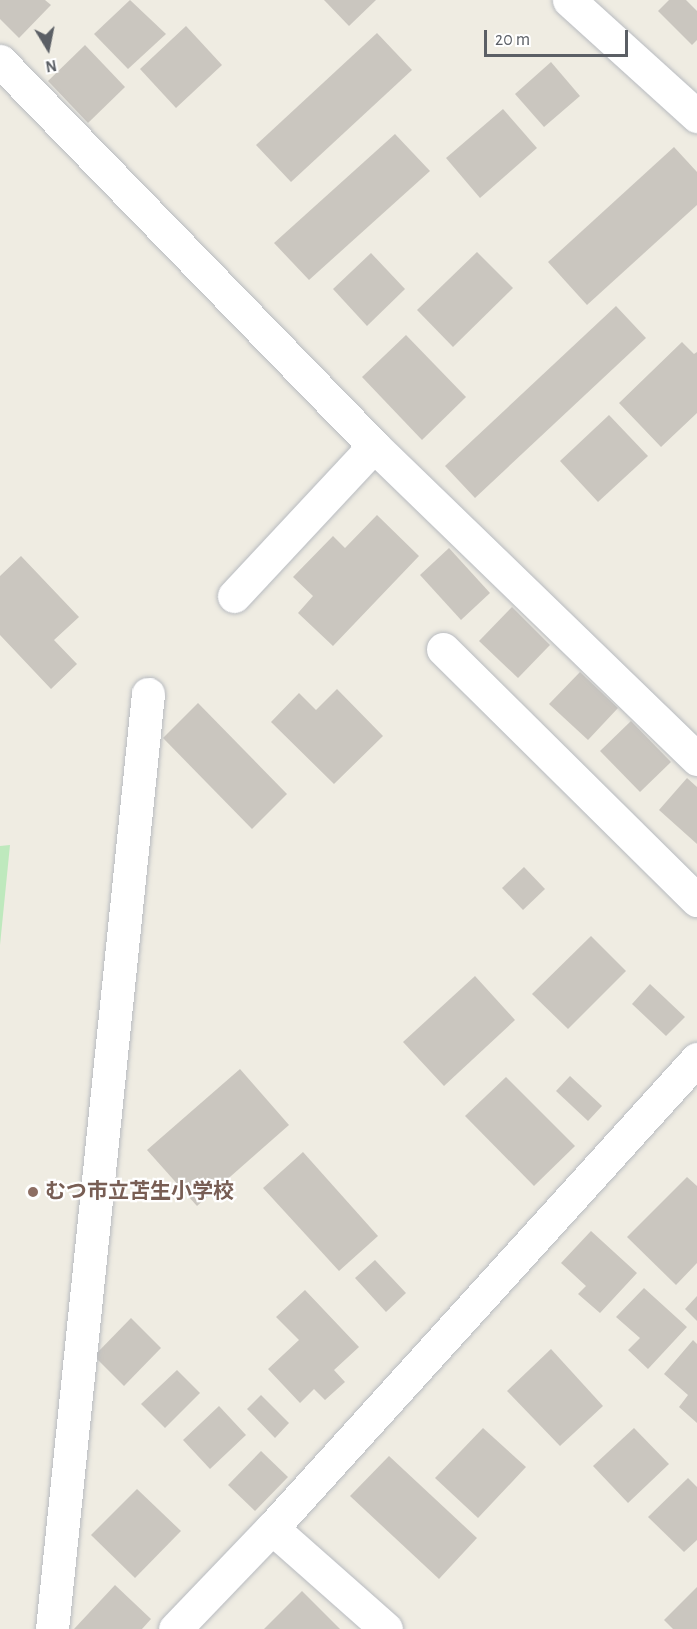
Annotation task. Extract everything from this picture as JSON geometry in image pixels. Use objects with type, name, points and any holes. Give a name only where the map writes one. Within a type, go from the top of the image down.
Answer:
[{"type":"street","points":[[569,0],[697,116]]},
{"type":"street","points":[[0,62],[374,446],[697,759]]},
{"type":"street","points":[[234,596],[374,446]]},
{"type":"street","points":[[443,649],[697,900]]},
{"type":"street","points":[[52,1629],[148,694]]},
{"type":"street","points":[[175,1629],[272,1528],[697,1059]]},
{"type":"street","points":[[272,1528],[386,1629]]},
{"type":"green space","points":[[10,845],[0,945],[0,846]]},
{"type":"building","points":[[0,0],[45,0],[51,5],[19,38],[0,19]]},
{"type":"building","points":[[130,0],[166,34],[128,69],[94,34]]},
{"type":"building","points":[[324,0],[376,0],[349,26]]},
{"type":"building","points":[[669,0],[686,0],[697,11],[697,40],[692,45],[658,11]]},
{"type":"building","points":[[186,26],[222,65],[176,108],[140,69]]},
{"type":"building","points":[[377,33],[412,70],[291,182],[256,145]]},
{"type":"building","points":[[85,45],[125,87],[88,123],[48,81]]},
{"type":"building","points":[[551,62],[580,96],[544,127],[515,94]]},
{"type":"building","points":[[503,109],[537,148],[480,198],[446,158]]},
{"type":"building","points":[[395,134],[430,171],[309,280],[274,243]]},
{"type":"building","points":[[674,147],[697,172],[697,205],[587,305],[548,262]]},
{"type":"building","points":[[477,252],[513,288],[453,347],[417,310]]},
{"type":"building","points":[[371,253],[405,289],[367,326],[333,289]]},
{"type":"building","points":[[616,306],[646,338],[475,498],[445,466]]},
{"type":"building","points":[[406,335],[466,397],[422,440],[362,377]]},
{"type":"building","points":[[682,342],[694,354],[697,352],[697,413],[661,447],[619,403]]},
{"type":"building","points":[[609,415],[648,456],[598,502],[560,461]]},
{"type":"building","points":[[377,515],[419,556],[333,646],[298,613],[313,596],[293,577],[333,536],[345,548]]},
{"type":"building","points":[[449,548],[490,593],[461,620],[420,575]]},
{"type":"building","points":[[21,556],[79,617],[54,640],[77,664],[51,689],[0,635],[0,576]]},
{"type":"building","points":[[512,607],[550,645],[518,678],[479,641]]},
{"type":"building","points":[[580,672],[618,708],[588,740],[549,704]]},
{"type":"building","points":[[337,689],[383,736],[334,784],[271,722],[299,693],[316,710]]},
{"type":"building","points":[[198,703],[287,794],[252,829],[163,738]]},
{"type":"building","points":[[631,721],[671,762],[640,792],[600,751]]},
{"type":"building","points":[[687,778],[697,787],[697,844],[659,810]]},
{"type":"building","points":[[524,867],[545,889],[523,910],[502,888]]},
{"type":"building","points":[[591,936],[626,971],[568,1029],[532,994]]},
{"type":"building","points":[[475,976],[515,1020],[444,1086],[403,1042]]},
{"type":"building","points":[[650,984],[685,1017],[666,1036],[632,1004]]},
{"type":"building","points":[[240,1069],[289,1125],[197,1206],[147,1150]]},
{"type":"building","points":[[570,1076],[602,1106],[588,1121],[556,1091]]},
{"type":"building","points":[[506,1077],[575,1146],[534,1186],[465,1116]]},
{"type":"building","points":[[303,1152],[378,1236],[339,1271],[263,1188]]},
{"type":"building","points":[[687,1177],[697,1186],[697,1263],[676,1285],[627,1237]]},
{"type":"building","points":[[591,1231],[637,1273],[600,1313],[578,1294],[586,1286],[561,1263]]},
{"type":"building","points":[[375,1260],[406,1293],[386,1312],[355,1278]]},
{"type":"building","points":[[644,1288],[687,1327],[648,1369],[628,1350],[640,1338],[616,1317]]},
{"type":"building","points":[[305,1290],[359,1347],[334,1370],[345,1382],[325,1400],[314,1389],[300,1403],[268,1369],[299,1340],[276,1317]]},
{"type":"building","points":[[697,1296],[697,1321],[685,1309]]},
{"type":"building","points":[[131,1318],[161,1348],[124,1386],[94,1356]]},
{"type":"building","points":[[693,1340],[697,1344],[697,1423],[679,1407],[688,1395],[664,1374]]},
{"type":"building","points":[[551,1349],[603,1406],[560,1446],[507,1391]]},
{"type":"building","points":[[177,1370],[200,1393],[165,1428],[141,1404]]},
{"type":"building","points":[[261,1395],[289,1423],[275,1438],[247,1409]]},
{"type":"building","points":[[219,1406],[246,1435],[210,1469],[183,1440]]},
{"type":"building","points":[[483,1428],[526,1467],[478,1518],[435,1478]]},
{"type":"building","points":[[634,1428],[669,1464],[628,1503],[593,1466]]},
{"type":"building","points":[[261,1451],[288,1477],[255,1511],[228,1485]]},
{"type":"building","points":[[389,1456],[477,1538],[439,1579],[350,1496]]},
{"type":"building","points":[[688,1478],[697,1487],[697,1540],[684,1552],[648,1517]]},
{"type":"building","points":[[137,1489],[181,1531],[135,1578],[91,1535]]},
{"type":"building","points":[[115,1585],[151,1619],[142,1629],[74,1629]]},
{"type":"building","points":[[697,1587],[697,1629],[673,1629],[664,1620]]},
{"type":"building","points":[[302,1591],[340,1629],[264,1629]]},
{"type":"place","name":"むつ市立苫生小学校","points":[[33,1192]]}]
